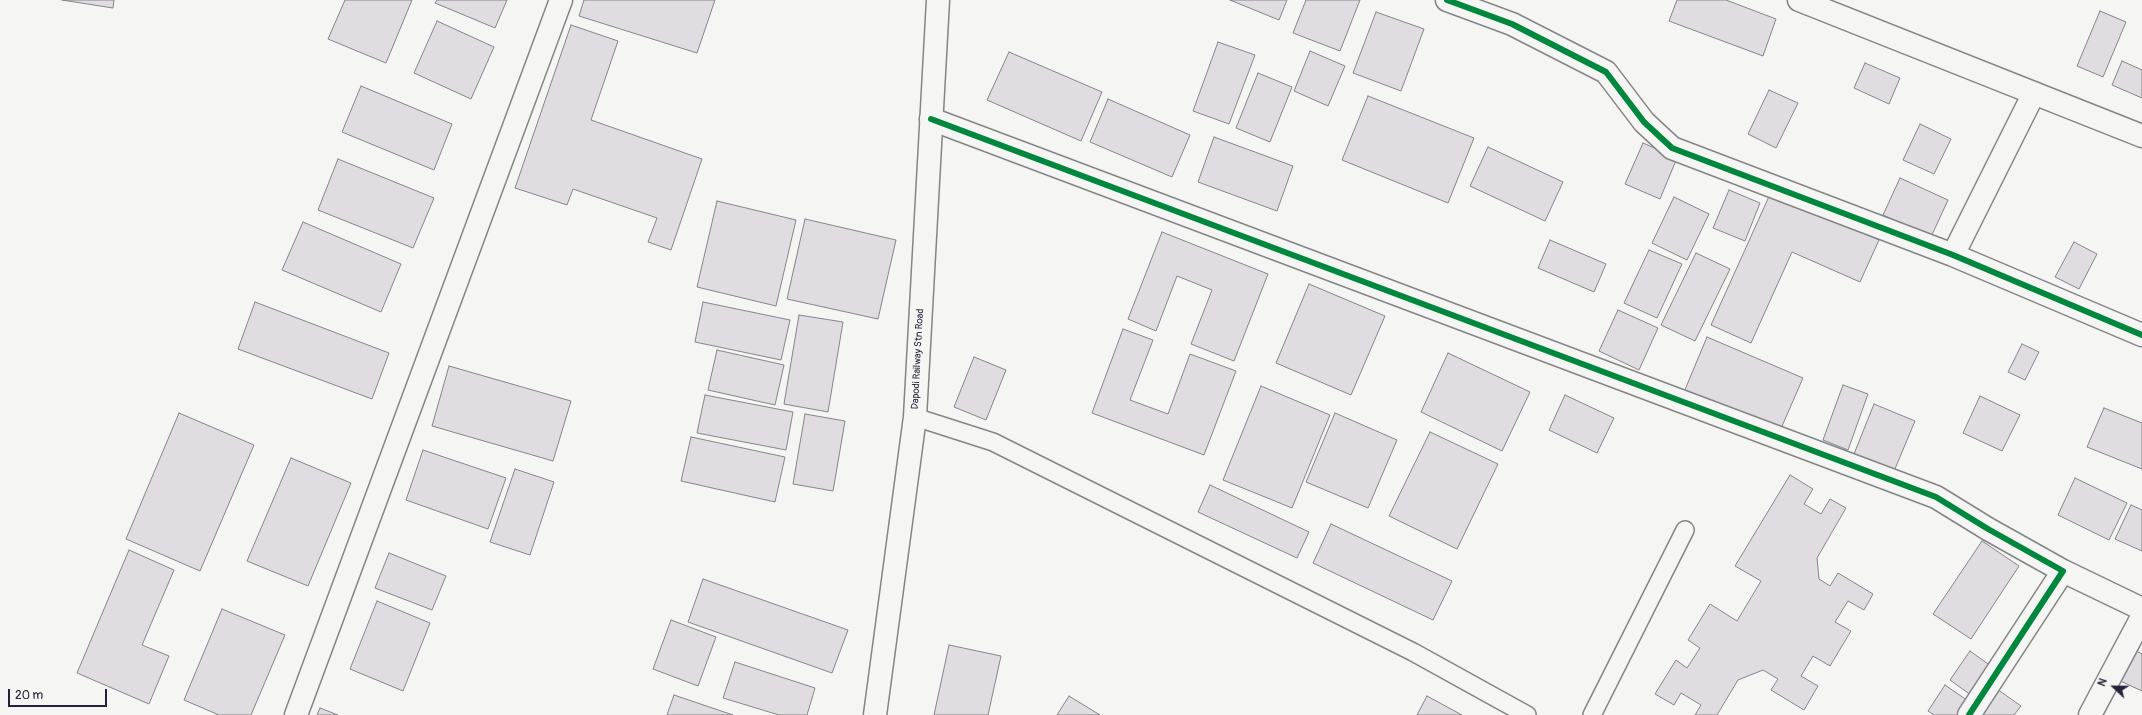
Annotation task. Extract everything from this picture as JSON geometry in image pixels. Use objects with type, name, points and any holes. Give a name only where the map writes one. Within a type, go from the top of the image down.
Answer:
[{"type":"street","points":[[296,715],[561,0]]},
{"type":"street","name":"Dapodi Railway Stn Road","points":[[876,715],[915,417],[938,0]]},
{"type":"street","points":[[1447,0],[1512,24],[1606,72],[1644,122],[1672,148],[1953,255],[2142,335]]},
{"type":"street","points":[[1799,0],[2142,136]]},
{"type":"street","points":[[1953,255],[2034,93]]},
{"type":"street","points":[[931,119],[1936,497],[1988,529],[2063,571],[2142,609]]},
{"type":"street","points":[[1970,715],[2063,571]]},
{"type":"street","points":[[2090,715],[2142,617]]},
{"type":"lane","points":[[915,417],[993,442],[1413,652],[1527,715]]},
{"type":"lane","points":[[1592,715],[1685,530]]},
{"type":"building","points":[[62,0],[114,0],[113,8]]},
{"type":"building","points":[[345,0],[412,0],[386,63],[328,39]]},
{"type":"building","points":[[437,0],[507,0],[495,28],[435,3]]},
{"type":"building","points":[[584,0],[715,0],[697,53],[579,16]]},
{"type":"building","points":[[1230,0],[1287,0],[1279,20]]},
{"type":"building","points":[[1306,0],[1360,0],[1340,51],[1293,33]]},
{"type":"building","points":[[1677,0],[1726,0],[1776,19],[1763,56],[1669,21]]},
{"type":"building","points":[[2100,11],[2126,22],[2103,77],[2077,66]]},
{"type":"building","points":[[1376,12],[1424,29],[1401,91],[1353,73]]},
{"type":"building","points":[[437,21],[494,47],[471,99],[414,73]]},
{"type":"building","points":[[571,25],[618,41],[591,120],[702,159],[671,250],[648,242],[657,218],[573,189],[567,205],[515,188]]},
{"type":"building","points":[[1218,42],[1255,55],[1229,124],[1193,111]]},
{"type":"building","points":[[1310,51],[1345,66],[1328,106],[1294,91]]},
{"type":"building","points":[[1009,52],[1102,92],[1081,141],[987,100]]},
{"type":"building","points":[[2122,61],[2142,70],[2142,98],[2112,85]]},
{"type":"building","points":[[1865,63],[1900,78],[1889,104],[1854,88]]},
{"type":"building","points":[[1258,73],[1292,87],[1270,142],[1236,128]]},
{"type":"building","points":[[361,86],[452,124],[434,170],[342,132]]},
{"type":"building","points":[[1769,90],[1798,103],[1776,148],[1748,134]]},
{"type":"building","points":[[1368,96],[1474,138],[1448,203],[1342,160]]},
{"type":"building","points":[[1108,99],[1190,135],[1172,177],[1090,142]]},
{"type":"building","points":[[1920,124],[1951,139],[1934,174],[1903,160]]},
{"type":"building","points":[[1214,137],[1293,166],[1277,211],[1198,182]]},
{"type":"building","points":[[1643,143],[1677,158],[1660,199],[1625,184]]},
{"type":"building","points":[[1488,147],[1563,182],[1545,221],[1470,186]]},
{"type":"building","points":[[338,159],[434,198],[413,248],[318,210]]},
{"type":"building","points":[[1900,178],[1948,200],[1931,237],[1883,215]]},
{"type":"building","points":[[1729,190],[1760,203],[1745,241],[1713,228]]},
{"type":"building","points":[[1771,192],[1879,240],[1860,282],[1792,252],[1751,343],[1711,325]]},
{"type":"building","points":[[1674,197],[1709,214],[1687,260],[1652,243]]},
{"type":"building","points":[[717,201],[796,220],[776,306],[697,287]]},
{"type":"building","points":[[805,219],[896,240],[878,319],[787,299]]},
{"type":"building","points":[[303,222],[401,264],[381,312],[282,270]]},
{"type":"building","points":[[1162,232],[1268,274],[1234,361],[1191,344],[1212,290],[1177,276],[1156,331],[1128,319]]},
{"type":"building","points":[[1550,240],[1606,264],[1594,292],[1538,268]]},
{"type":"building","points":[[2074,242],[2097,254],[2079,289],[2055,277]]},
{"type":"building","points":[[1649,250],[1682,264],[1657,318],[1624,303]]},
{"type":"building","points":[[1696,253],[1730,269],[1695,341],[1661,325]]},
{"type":"building","points":[[1309,284],[1385,316],[1351,395],[1276,363]]},
{"type":"building","points":[[255,302],[389,353],[372,399],[238,349]]},
{"type":"building","points":[[703,302],[790,320],[781,360],[695,342]]},
{"type":"building","points":[[1618,310],[1658,328],[1639,370],[1599,351]]},
{"type":"building","points":[[799,315],[843,322],[828,412],[784,404]]},
{"type":"building","points":[[1123,329],[1153,340],[1130,400],[1168,414],[1190,354],[1236,371],[1204,455],[1092,413]]},
{"type":"building","points":[[1707,337],[1803,378],[1779,433],[1684,392]]},
{"type":"building","points":[[2022,344],[2039,352],[2025,380],[2008,372]]},
{"type":"building","points":[[717,350],[784,365],[775,405],[708,390]]},
{"type":"building","points":[[1448,353],[1530,392],[1502,451],[1421,412]]},
{"type":"building","points":[[974,357],[1006,370],[986,420],[954,407]]},
{"type":"building","points":[[449,366],[571,401],[553,461],[432,426]]},
{"type":"building","points":[[1843,385],[1868,394],[1848,450],[1823,440]]},
{"type":"building","points":[[1261,386],[1330,415],[1292,508],[1223,480]]},
{"type":"building","points":[[705,395],[793,412],[786,450],[697,433]]},
{"type":"building","points":[[1565,395],[1614,418],[1597,453],[1549,430]]},
{"type":"building","points":[[1980,396],[2020,415],[2002,451],[1963,433]]},
{"type":"building","points":[[1874,404],[1915,421],[1892,476],[1852,459]]},
{"type":"building","points":[[2104,408],[2142,423],[2142,469],[2087,447]]},
{"type":"building","points":[[179,413],[254,445],[200,571],[126,539]]},
{"type":"building","points":[[1335,413],[1397,440],[1368,508],[1306,482]]},
{"type":"building","points":[[805,414],[845,421],[833,491],[793,484]]},
{"type":"building","points":[[1430,432],[1498,464],[1457,549],[1389,516]]},
{"type":"building","points":[[691,437],[785,457],[775,502],[681,481]]},
{"type":"building","points":[[423,450],[506,478],[488,529],[406,500]]},
{"type":"building","points":[[291,458],[351,483],[308,586],[247,561]]},
{"type":"building","points":[[515,469],[554,482],[530,555],[490,542]]},
{"type":"building","points":[[1790,475],[1813,489],[1804,504],[1821,514],[1830,499],[1846,508],[1817,558],[1819,579],[1830,586],[1838,573],[1873,594],[1864,610],[1848,601],[1835,622],[1851,631],[1830,666],[1813,656],[1801,676],[1818,686],[1804,710],[1771,690],[1778,679],[1763,670],[1738,680],[1717,715],[1695,715],[1701,705],[1681,693],[1674,705],[1655,694],[1676,660],[1687,668],[1700,648],[1688,640],[1710,604],[1737,621],[1761,581],[1735,566]]},
{"type":"building","points":[[2075,478],[2127,503],[2109,540],[2058,515]]},
{"type":"building","points":[[1210,485],[1309,532],[1297,558],[1198,512]]},
{"type":"building","points":[[2131,505],[2142,510],[2142,551],[2115,539]]},
{"type":"building","points":[[1331,524],[1452,581],[1433,620],[1313,563]]},
{"type":"building","points":[[1982,541],[2019,566],[1971,639],[1933,614]]},
{"type":"building","points":[[129,550],[174,570],[142,645],[169,656],[149,704],[77,673]]},
{"type":"building","points":[[389,553],[446,576],[432,610],[375,588]]},
{"type":"building","points":[[703,579],[848,630],[832,673],[688,622]]},
{"type":"building","points":[[377,601],[430,623],[403,691],[350,669]]},
{"type":"building","points":[[222,609],[285,635],[251,715],[219,715],[184,700]]},
{"type":"building","points":[[671,620],[716,637],[698,686],[653,669]]},
{"type":"building","points":[[949,645],[1001,656],[988,715],[934,715]]},
{"type":"building","points":[[2131,648],[2142,654],[2142,691],[2116,679]]},
{"type":"building","points":[[1970,651],[1995,669],[1975,698],[1950,680]]},
{"type":"building","points":[[735,662],[815,688],[807,715],[779,715],[723,698]]},
{"type":"building","points":[[1945,685],[1971,703],[1963,715],[1934,715],[1928,711]]},
{"type":"building","points":[[1997,689],[2021,706],[2014,715],[1979,715]]},
{"type":"building","points":[[674,695],[733,715],[667,715]]},
{"type":"building","points":[[1069,696],[1100,715],[1057,715]]},
{"type":"building","points":[[1427,696],[1462,715],[1417,715]]},
{"type":"building","points":[[320,708],[338,715],[317,715]]},
{"type":"cycle path","points":[[1447,0],[1512,24],[1606,72],[1644,122],[1672,148],[1953,255],[2142,335]]},
{"type":"cycle path","points":[[931,119],[1936,497],[1988,529],[2063,571],[1969,715]]}]
